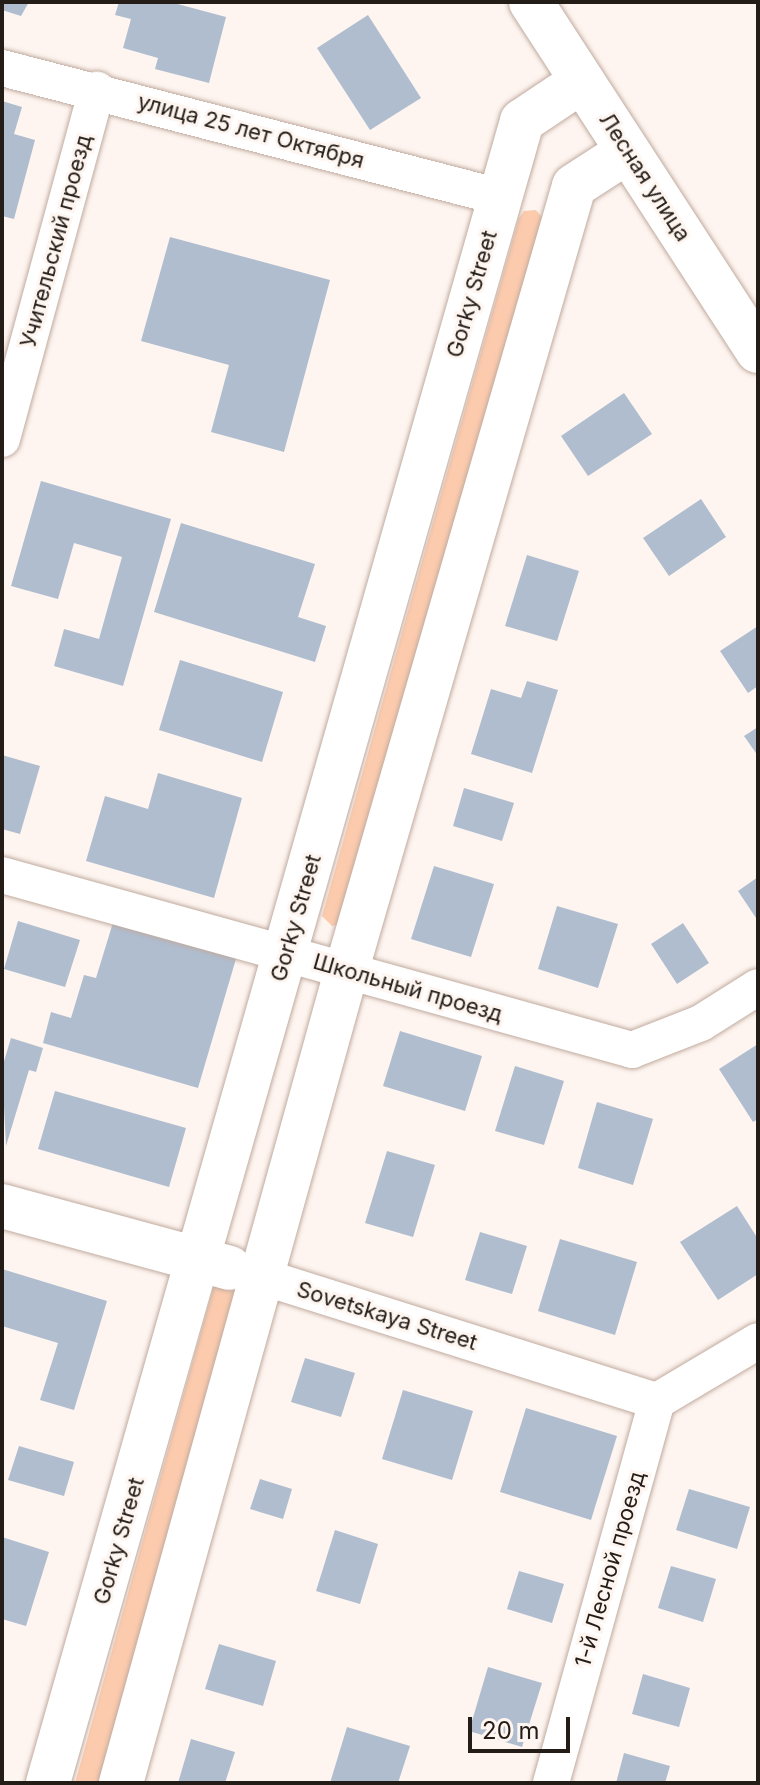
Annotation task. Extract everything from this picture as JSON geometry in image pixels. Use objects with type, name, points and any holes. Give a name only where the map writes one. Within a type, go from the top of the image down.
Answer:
[{"type":"main road","name":"Лесная улица","points":[[531,2],[758,351]]},
{"type":"main road","name":"Gorky Street","points":[[48,1783],[201,1260],[522,121],[582,81]]},
{"type":"main road","points":[[121,1783],[346,972],[574,186],[628,151]]},
{"type":"main road","name":"Sovetskaya Street","points":[[2,1206],[260,1276]]},
{"type":"street","name":"улица 25 лет Октября","points":[[2,68],[97,90],[500,197]]},
{"type":"street","name":"Учительский проезд","points":[[2,439],[97,90]]},
{"type":"street","name":"Школьный проезд","points":[[2,875],[632,1050],[701,1023],[758,987]]},
{"type":"street","name":"Sovetskaya Street","points":[[260,1276],[657,1401]]},
{"type":"street","points":[[657,1401],[758,1341]]},
{"type":"street","name":"1-й Лесной проезд","points":[[551,1783],[657,1401]]},
{"type":"shaded area","points":[[536,210],[543,218],[340,924],[332,926],[322,916],[519,218],[524,211]]},
{"type":"shaded area","points":[[220,1282],[239,1288],[104,1783],[75,1783],[213,1289]]},
{"type":"building","points":[[2,2],[29,2],[21,16],[2,10]]},
{"type":"building","points":[[119,2],[170,2],[226,17],[209,83],[155,69],[158,58],[123,48],[131,19],[115,15]]},
{"type":"building","points":[[368,15],[421,98],[370,130],[317,48]]},
{"type":"building","points":[[2,101],[22,107],[14,134],[35,140],[14,219],[2,216]]},
{"type":"building","points":[[170,237],[330,280],[284,452],[211,432],[229,365],[141,341]]},
{"type":"building","points":[[624,393],[652,434],[588,476],[561,436]]},
{"type":"building","points":[[41,481],[171,519],[123,686],[54,666],[64,629],[99,639],[122,557],[74,543],[58,599],[11,586]]},
{"type":"building","points":[[701,499],[726,537],[669,576],[643,538]]},
{"type":"building","points":[[181,523],[315,564],[298,617],[326,626],[315,662],[154,612]]},
{"type":"building","points":[[527,555],[579,571],[557,641],[505,626]]},
{"type":"building","points":[[758,626],[758,686],[748,693],[720,651]]},
{"type":"building","points":[[180,660],[283,692],[262,762],[159,730]]},
{"type":"building","points":[[527,681],[558,690],[532,773],[471,754],[491,689],[521,698]]},
{"type":"building","points":[[758,727],[758,756],[744,736]]},
{"type":"building","points":[[2,755],[40,766],[20,834],[2,829]]},
{"type":"building","points":[[158,773],[242,798],[214,898],[86,861],[105,796],[148,809]]},
{"type":"building","points":[[464,788],[514,803],[502,841],[453,826]]},
{"type":"building","points":[[434,866],[494,884],[471,957],[411,939]]},
{"type":"building","points":[[758,877],[758,921],[738,891]]},
{"type":"building","points":[[557,906],[618,924],[598,988],[538,969]]},
{"type":"building","points":[[115,916],[238,952],[198,1088],[43,1043],[51,1012],[71,1018],[84,975],[96,978]]},
{"type":"building","points":[[18,921],[80,940],[65,987],[4,969]]},
{"type":"building","points":[[683,923],[709,963],[677,984],[651,944]]},
{"type":"building","points":[[400,1031],[482,1056],[465,1111],[383,1086]]},
{"type":"building","points":[[11,1038],[43,1048],[36,1072],[29,1070],[6,1146],[2,1068]]},
{"type":"building","points":[[758,1044],[758,1119],[753,1122],[719,1069]]},
{"type":"building","points":[[515,1066],[564,1081],[544,1145],[495,1131]]},
{"type":"building","points":[[55,1091],[186,1128],[169,1187],[38,1149]]},
{"type":"building","points":[[597,1102],[653,1119],[633,1185],[578,1168]]},
{"type":"building","points":[[387,1151],[435,1165],[413,1237],[365,1223]]},
{"type":"building","points":[[737,1206],[758,1239],[758,1274],[718,1300],[680,1242]]},
{"type":"building","points":[[480,1232],[527,1246],[512,1294],[465,1280]]},
{"type":"building","points":[[560,1239],[637,1262],[615,1335],[538,1311]]},
{"type":"building","points":[[2,1269],[107,1301],[74,1410],[40,1400],[58,1343],[2,1326]]},
{"type":"building","points":[[305,1358],[355,1373],[341,1417],[291,1402]]},
{"type":"building","points":[[403,1390],[473,1411],[452,1480],[382,1459]]},
{"type":"building","points":[[526,1408],[617,1436],[591,1520],[500,1492]]},
{"type":"building","points":[[19,1446],[74,1462],[64,1496],[8,1480]]},
{"type":"building","points":[[260,1479],[292,1489],[283,1519],[250,1509]]},
{"type":"building","points":[[689,1489],[750,1507],[737,1549],[676,1530]]},
{"type":"building","points":[[335,1530],[378,1544],[360,1604],[316,1591]]},
{"type":"building","points":[[2,1537],[49,1552],[26,1626],[2,1619]]},
{"type":"building","points":[[671,1566],[716,1579],[703,1622],[658,1608]]},
{"type":"building","points":[[519,1571],[564,1584],[552,1623],[507,1609]]},
{"type":"building","points":[[219,1644],[276,1661],[263,1706],[205,1689]]},
{"type":"building","points":[[488,1667],[542,1683],[522,1747],[469,1731]]},
{"type":"building","points":[[643,1674],[690,1688],[679,1727],[632,1714]]},
{"type":"building","points":[[347,1727],[410,1746],[398,1783],[330,1783]]},
{"type":"building","points":[[191,1739],[235,1752],[225,1783],[178,1783]]},
{"type":"building","points":[[624,1753],[670,1766],[665,1783],[616,1783]]}]
